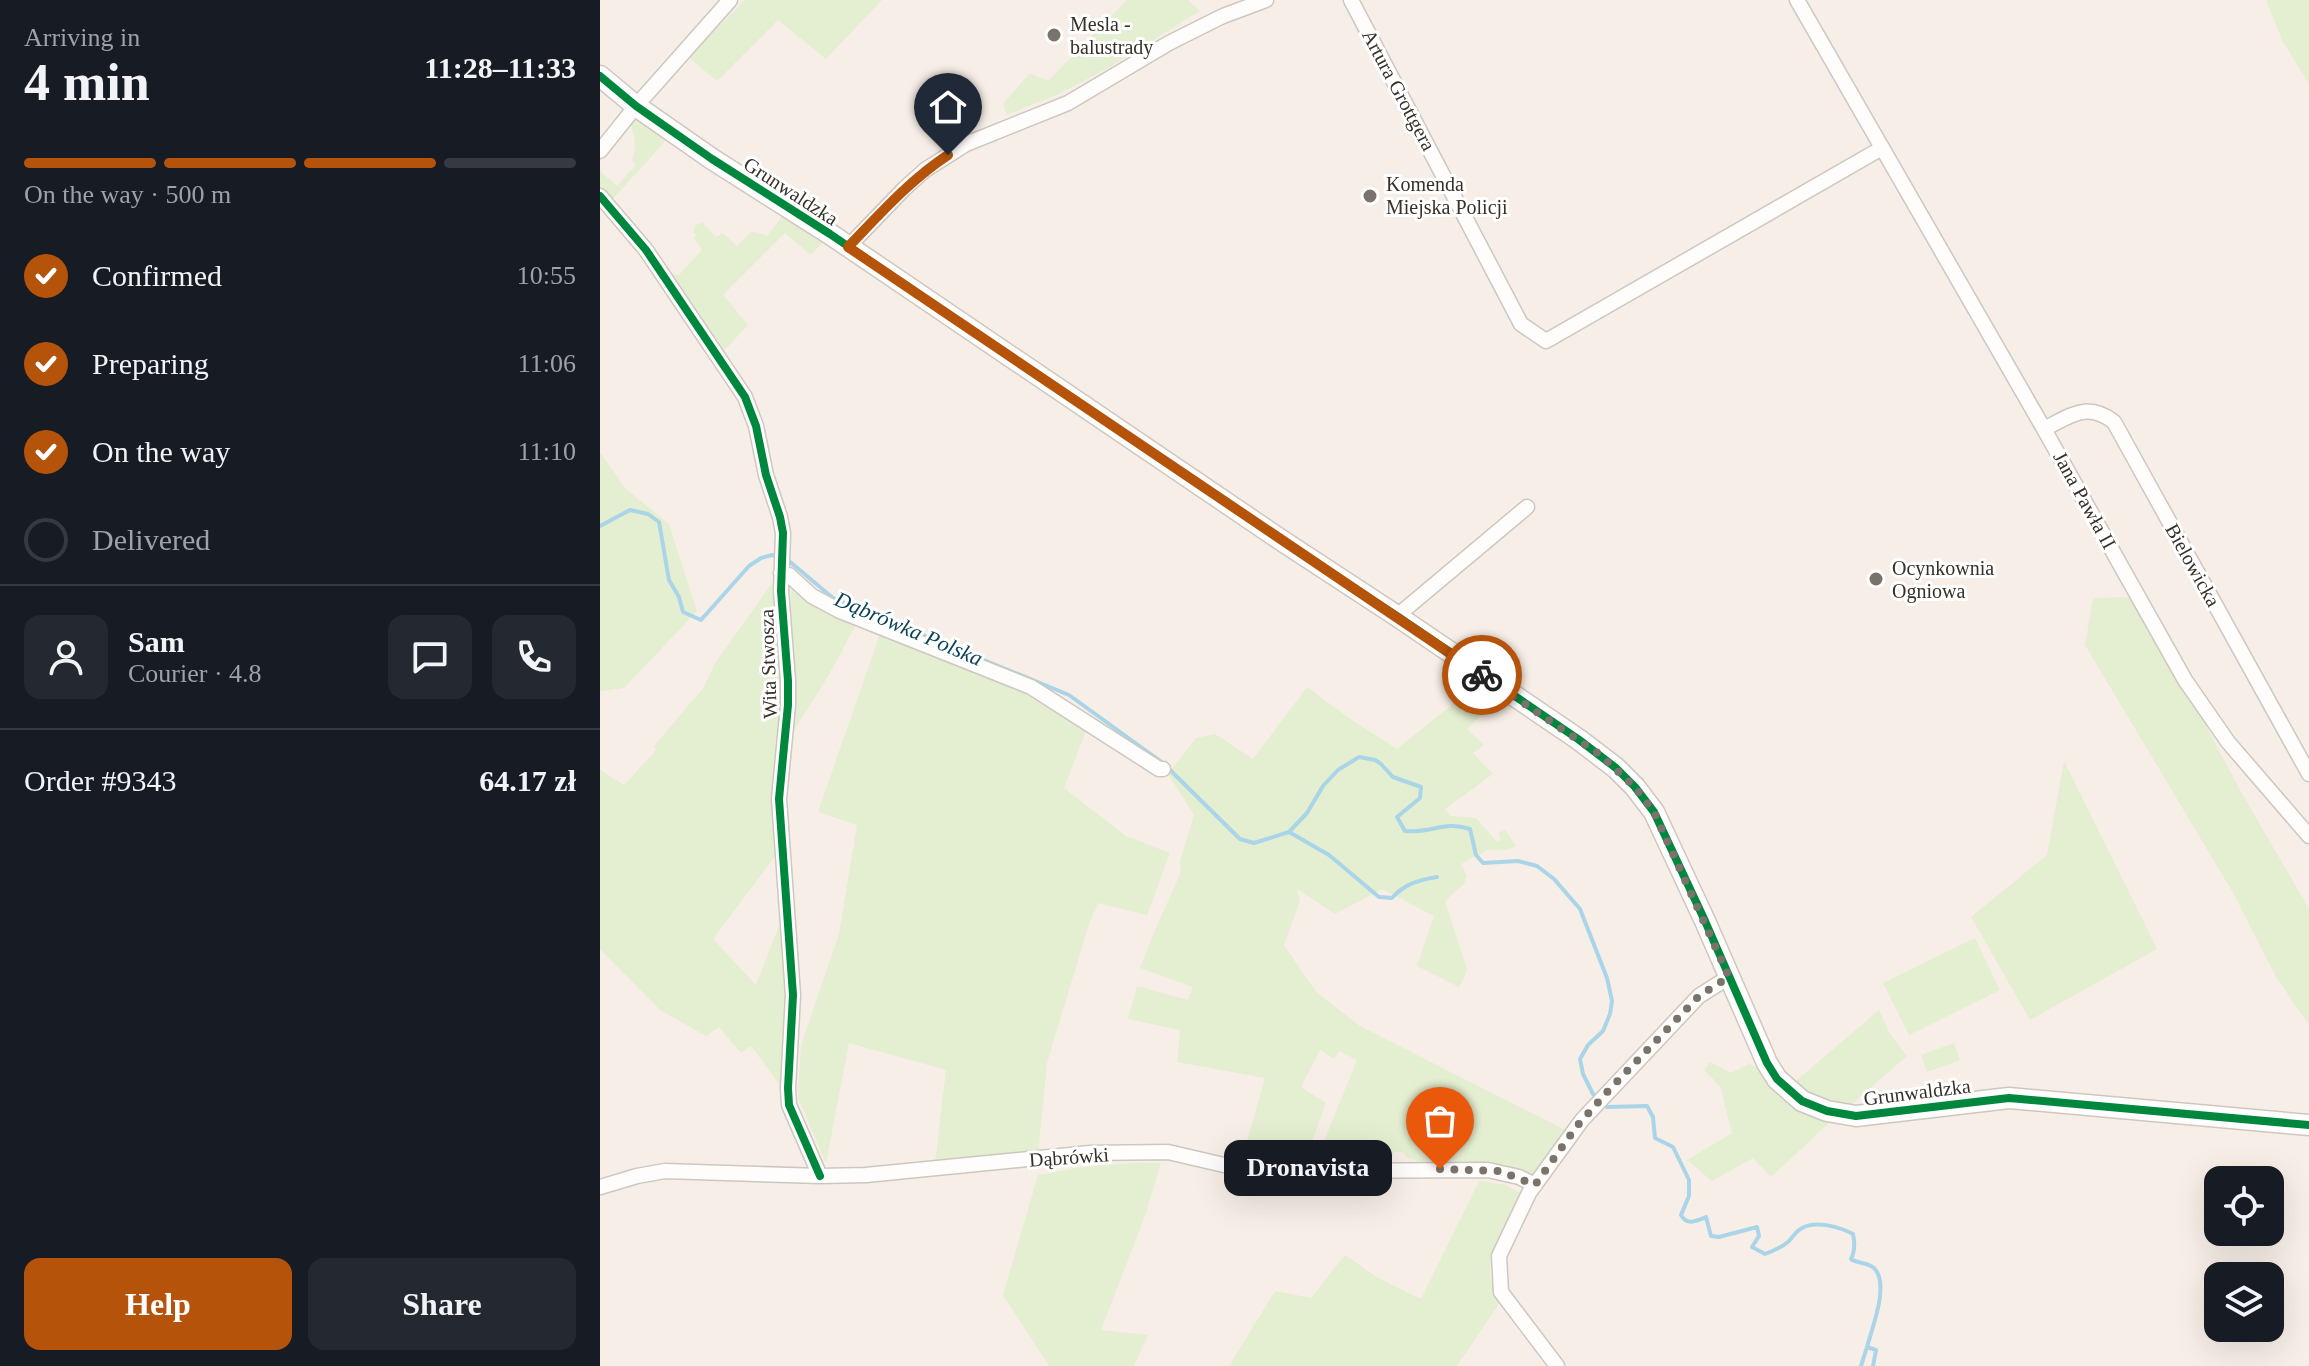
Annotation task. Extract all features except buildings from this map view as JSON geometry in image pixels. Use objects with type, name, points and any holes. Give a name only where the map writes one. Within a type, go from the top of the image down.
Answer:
[{"type":"street","points":[[600,151],[730,0]]},
{"type":"street","points":[[848,247],[925,170],[966,144],[1068,103],[1169,43],[1223,16],[1266,0]]},
{"type":"street","name":"Artura Grottgera","points":[[1351,0],[1521,324],[1546,341],[1882,148]]},
{"type":"street","name":"Jana Pawła II","points":[[1797,0],[2200,704],[2228,742],[2309,836]]},
{"type":"street","name":"Grunwaldzka","points":[[600,76],[636,106],[712,159],[1397,616],[1616,768],[1654,812],[1767,1063],[1777,1079],[1802,1101],[1827,1111],[1856,1116],[2009,1098],[2309,1125]]},
{"type":"street","name":"Wita Stwosza","points":[[600,196],[646,250],[745,397],[756,426],[766,475],[780,517],[788,693],[779,799],[793,995],[789,1105],[820,1176]]},
{"type":"street","name":"Bielowicka","points":[[2044,429],[2085,411],[2098,412],[2114,422],[2309,774]]},
{"type":"street","points":[[1397,616],[1527,507]]},
{"type":"street","points":[[781,562],[789,575],[812,596],[840,611],[1031,687],[1163,769]]},
{"type":"street","points":[[1557,1366],[1501,1292],[1499,1256],[1535,1185],[1577,1126],[1699,996],[1729,977]]},
{"type":"street","name":"Dąbrówki","points":[[600,1187],[665,1171],[866,1175],[1090,1153],[1168,1152],[1283,1174],[1488,1170],[1509,1174],[1535,1185]]},
{"type":"green space","points":[[745,0],[882,0],[826,59],[778,20],[717,81],[688,57]]},
{"type":"green space","points":[[1127,0],[1188,0],[1200,11],[1115,64],[1059,94],[1007,115],[1003,104],[1030,73],[1048,81]]},
{"type":"green space","points":[[2266,0],[2309,0],[2309,84],[2282,40]]},
{"type":"green space","points":[[637,114],[668,138],[611,201],[600,187],[600,171],[617,186],[636,165],[632,160],[635,142],[630,124]]},
{"type":"green space","points":[[783,215],[823,242],[811,255],[785,233],[723,295],[748,325],[722,353],[671,274],[679,275],[702,250],[693,232],[695,226],[702,222],[716,237],[723,233],[737,246],[752,231],[767,236]]},
{"type":"green space","points":[[600,452],[626,489],[669,524],[697,611],[624,688],[600,691]]},
{"type":"green space","points":[[772,583],[783,699],[779,851],[713,939],[756,985],[783,915],[789,978],[783,1089],[751,1046],[741,1053],[719,1027],[706,1036],[660,1010],[600,949],[600,770],[624,785],[656,750],[654,746],[704,687],[714,665]]},
{"type":"green space","points":[[791,588],[814,604],[857,623],[788,740]]},
{"type":"green space","points":[[2138,597],[2240,790],[2309,909],[2309,1025],[2276,977],[2232,891],[2085,645],[2093,598]]},
{"type":"green space","points":[[880,634],[997,677],[1086,731],[1064,788],[1126,836],[1170,853],[1147,915],[1098,903],[1047,1063],[1038,1154],[935,1163],[946,1070],[849,1043],[826,1163],[798,1098],[801,1045],[839,934],[857,825],[818,812]]},
{"type":"green space","points":[[1307,687],[1397,749],[1469,691],[1486,701],[1484,713],[1467,729],[1484,745],[1473,753],[1493,774],[1445,809],[1450,816],[1476,818],[1497,842],[1501,839],[1498,833],[1505,830],[1516,846],[1506,850],[1488,850],[1461,864],[1467,875],[1464,884],[1445,901],[1467,969],[1459,987],[1417,966],[1434,916],[1382,889],[1335,914],[1297,889],[1300,901],[1284,945],[1316,992],[1360,1026],[1565,1130],[1535,1178],[1500,1166],[1415,1164],[1416,1160],[1406,1157],[1403,1152],[1394,1152],[1390,1161],[1317,1158],[1357,1060],[1339,1051],[1334,1059],[1320,1050],[1301,1087],[1326,1103],[1303,1166],[1280,1168],[1241,1162],[1265,1078],[1177,1062],[1180,1030],[1128,1019],[1137,986],[1188,1000],[1193,987],[1140,968],[1181,872],[1180,861],[1194,815],[1168,774],[1196,738],[1215,734],[1253,759]]},
{"type":"green space","points":[[2064,761],[2157,949],[2030,1020],[1971,917],[2047,855]]},
{"type":"green space","points":[[1975,938],[2000,990],[1909,1035],[1883,983]]},
{"type":"green space","points":[[1879,1010],[1890,1034],[1907,1056],[1847,1108],[1805,1093],[1796,1081]]},
{"type":"green space","points":[[1954,1043],[1960,1060],[1927,1072],[1921,1055]]},
{"type":"green space","points":[[1710,1062],[1731,1073],[1753,1065],[1784,1098],[1830,1122],[1771,1177],[1753,1158],[1712,1181],[1687,1160],[1732,1133],[1720,1086],[1704,1070]]},
{"type":"green space","points":[[1131,1163],[1161,1163],[1145,1216],[1101,1330],[1148,1335],[1134,1366],[1049,1366],[1003,1295],[1038,1175]]},
{"type":"green space","points":[[1479,1181],[1506,1185],[1522,1194],[1490,1259],[1490,1278],[1502,1299],[1457,1366],[1229,1366],[1275,1291],[1311,1298],[1345,1255],[1377,1277],[1421,1299]]},
{"type":"waterway","name":"Dąbrówka Polska","points":[[600,526],[630,510],[648,514],[659,522],[669,580],[683,612],[701,620],[749,566],[772,555],[789,561],[833,598],[1069,695],[1163,763]]},
{"type":"waterway","name":"Dąbrówka Polska","points":[[1170,770],[1240,839],[1254,843],[1289,832],[1338,770],[1359,757],[1375,760],[1393,777],[1421,787],[1420,798],[1397,817],[1405,831],[1445,826],[1470,829],[1476,855],[1483,863],[1518,861],[1537,866],[1554,879],[1580,909],[1607,978],[1612,1001],[1603,1031],[1588,1045],[1580,1059],[1583,1074],[1597,1098]]},
{"type":"waterway","points":[[1289,832],[1329,855],[1379,897],[1392,898],[1412,883],[1437,877]]},
{"type":"waterway","name":"Dąbrówka Polska","points":[[1604,1104],[1607,1107],[1647,1106],[1653,1117],[1655,1138],[1673,1147],[1689,1180],[1689,1196],[1681,1215],[1689,1222],[1706,1217],[1711,1236],[1719,1237],[1757,1227],[1759,1236],[1752,1247],[1765,1254],[1783,1246],[1808,1226],[1828,1225],[1853,1234],[1851,1259],[1874,1268],[1880,1284],[1878,1306],[1867,1347],[1876,1350],[1873,1366]]},
{"type":"waterway","points":[[1861,1366],[1867,1347]]},
{"type":"cycle path","points":[[600,76],[636,106],[712,159],[830,234],[1397,616],[1616,768],[1654,812],[1767,1063],[1777,1079],[1802,1101],[1827,1111],[1856,1116],[2009,1098],[2309,1125]]},
{"type":"cycle path","points":[[600,196],[646,250],[745,397],[756,426],[766,475],[780,517],[788,705],[779,799],[793,995],[789,1105],[820,1176]]},
{"type":"way so far","points":[[1440,1169],[1500,1171],[1535,1185],[1577,1126],[1608,1091],[1699,996],[1729,977],[1654,812],[1635,787],[1599,754],[1482,675]]},
{"type":"place","name":"Mesla - balustrady","points":[[1054,35]]},
{"type":"place","name":"Komenda Miejska Policji","points":[[1370,196]]},
{"type":"place","name":"Ocynkownia Ogniowa","points":[[1876,579]]},
{"type":"place","name":"Dronavista","points":[[1440,1169]]},
{"type":"route","points":[[948,155],[904,189],[848,247],[1482,675]]}]
